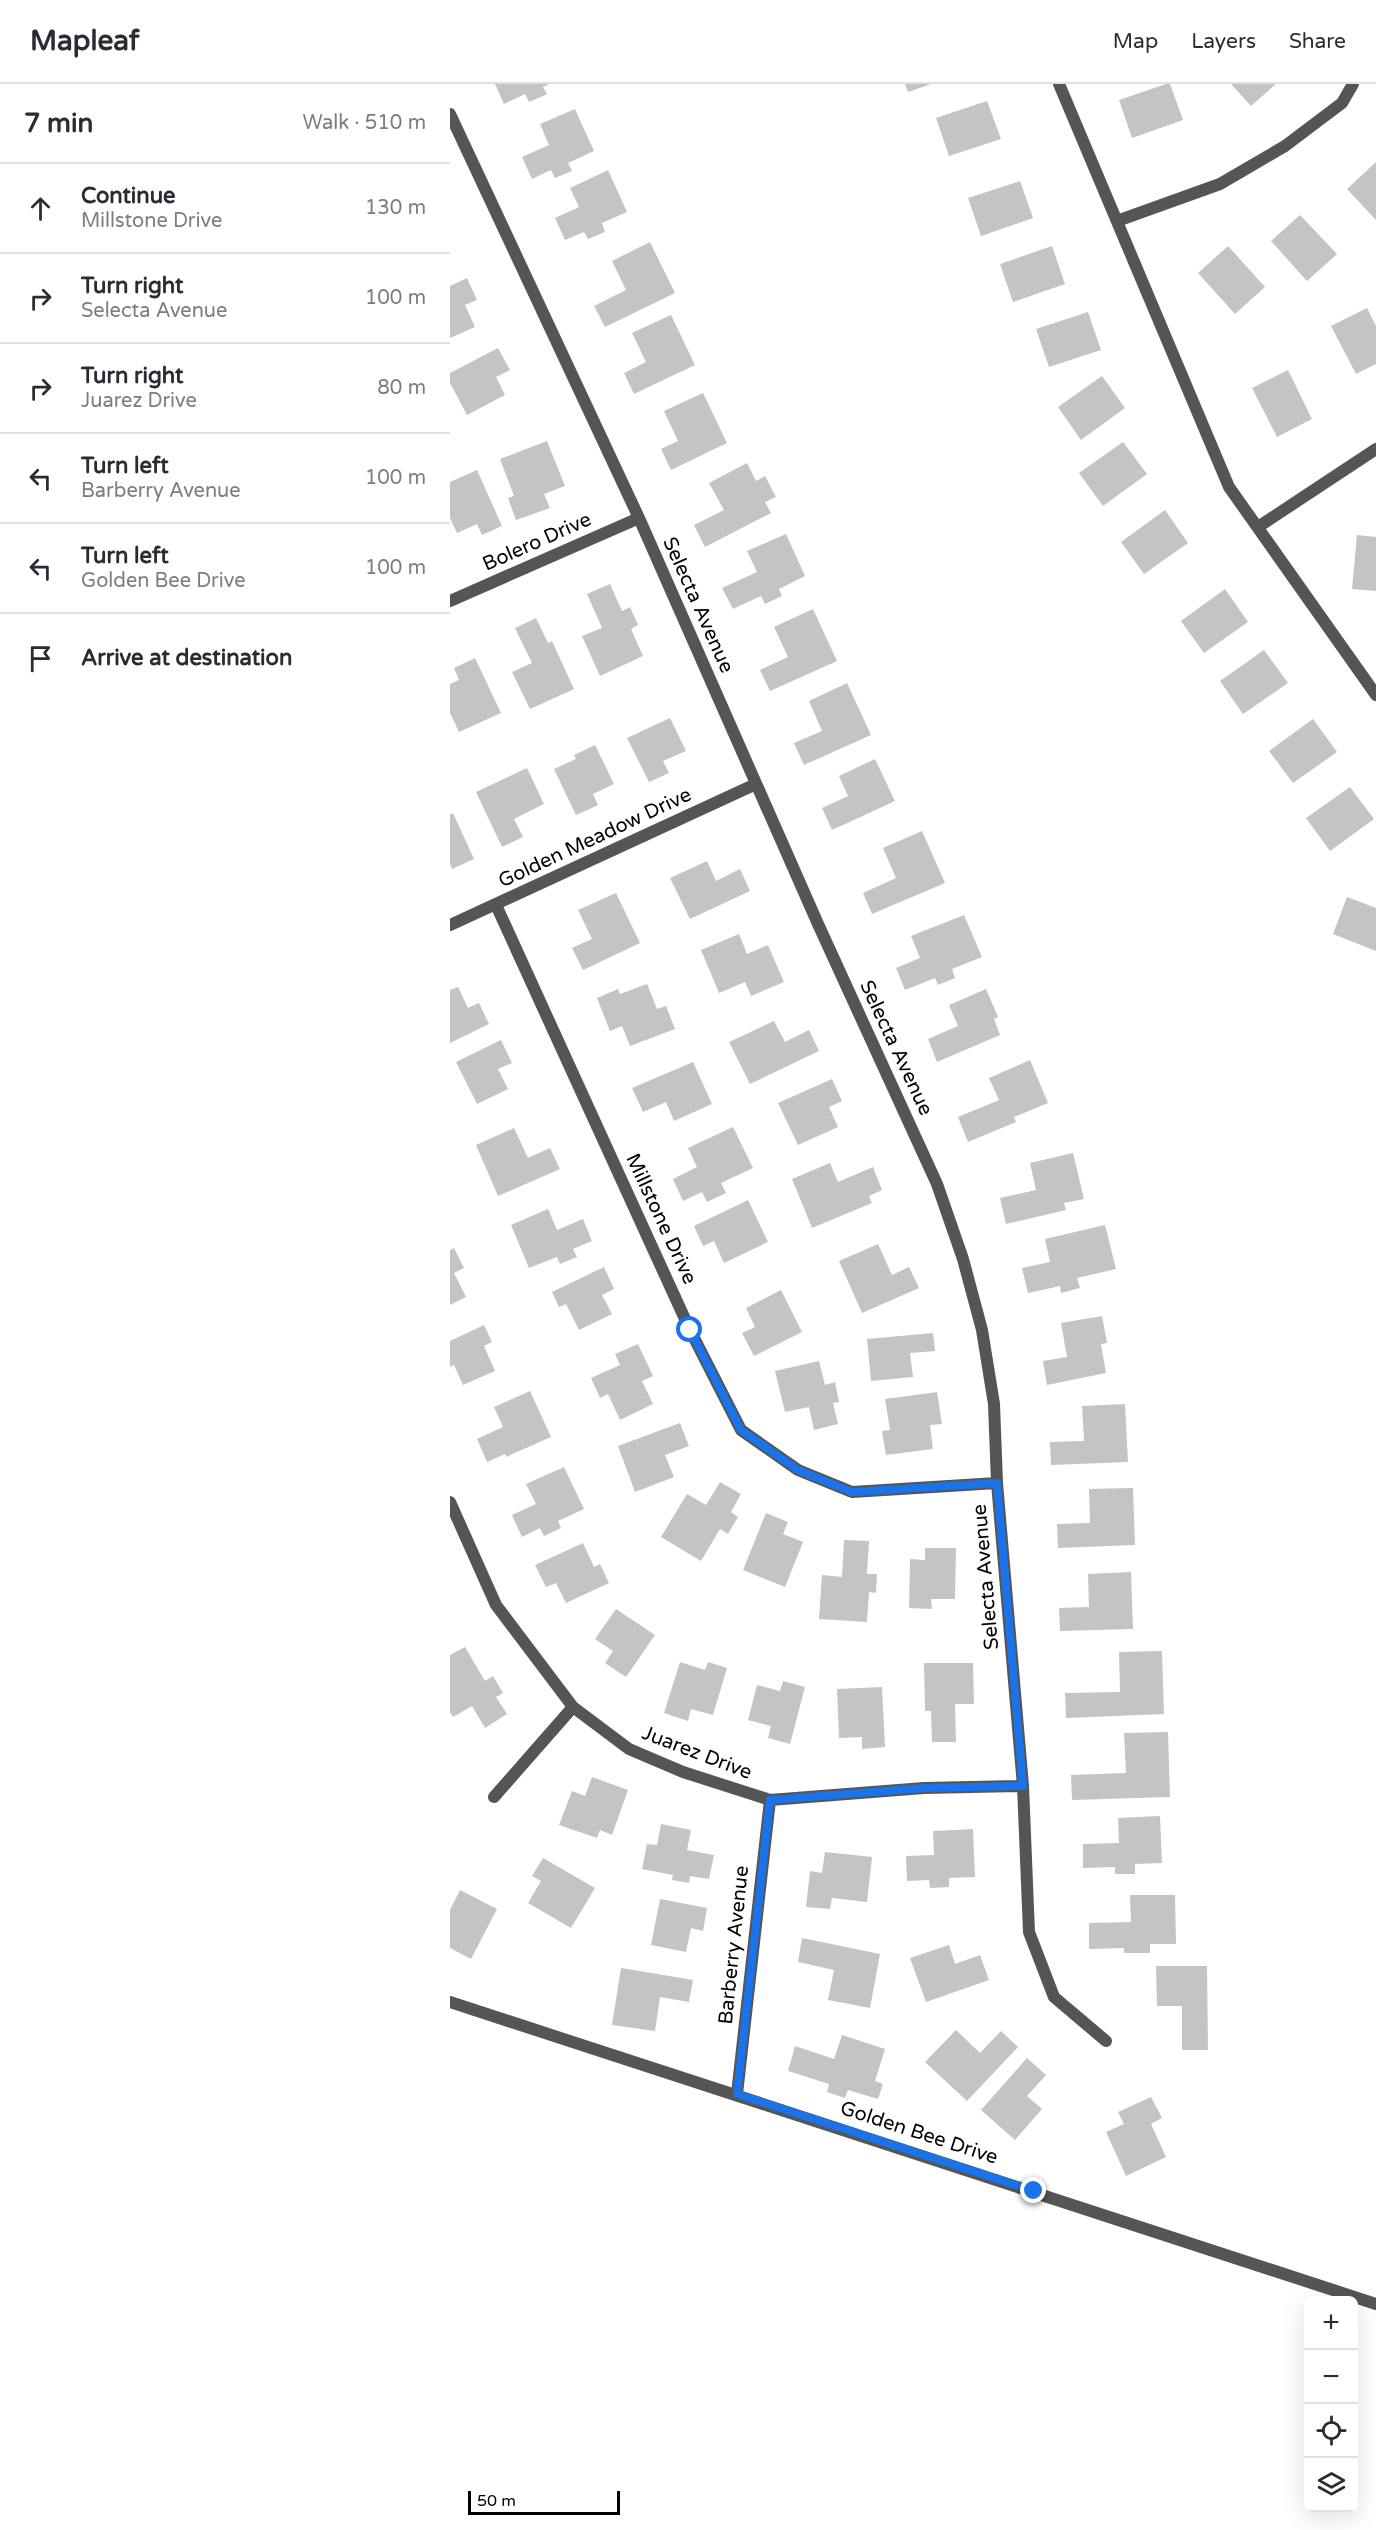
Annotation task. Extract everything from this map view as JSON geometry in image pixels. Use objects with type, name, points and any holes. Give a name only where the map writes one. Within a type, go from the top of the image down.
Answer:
[{"type":"street","points":[[1059,84],[1229,487],[1376,695]]},
{"type":"street","points":[[1117,221],[1220,184],[1248,168],[1285,146],[1342,103],[1353,84]]},
{"type":"street","name":"Selecta Avenue","points":[[450,114],[639,518],[756,784],[937,1184],[963,1259],[982,1330],[994,1404],[997,1483],[1023,1786],[1029,1932],[1054,1996],[1106,2041]]},
{"type":"street","points":[[1258,527],[1376,449]]},
{"type":"street","name":"Bolero Drive","points":[[450,601],[639,518]]},
{"type":"street","name":"Golden Meadow Drive","points":[[450,925],[756,784]]},
{"type":"street","name":"Millstone Drive","points":[[496,905],[690,1330],[741,1430],[798,1470],[852,1492],[997,1483]]},
{"type":"street","name":"Juarez Drive","points":[[450,1502],[496,1605],[573,1707],[629,1749],[682,1772],[770,1800],[924,1788],[1023,1786]]},
{"type":"street","points":[[494,1797],[573,1707]]},
{"type":"street","name":"Barberry Avenue","points":[[737,2094],[770,1800]]},
{"type":"street","name":"Golden Bee Drive","points":[[450,2002],[1376,2304]]},
{"type":"building","points":[[495,84],[549,84],[543,87],[547,94],[529,102],[525,94],[504,104]]},
{"type":"building","points":[[905,84],[931,84],[908,92]]},
{"type":"building","points":[[1170,84],[1183,120],[1132,138],[1119,100]]},
{"type":"building","points":[[1231,84],[1276,84],[1251,106]]},
{"type":"building","points":[[987,101],[1001,139],[949,156],[936,118]]},
{"type":"building","points":[[575,109],[594,151],[568,163],[572,171],[555,178],[551,170],[532,179],[522,157],[549,145],[540,124]]},
{"type":"building","points":[[1376,162],[1376,220],[1347,189]]},
{"type":"building","points":[[608,170],[627,212],[602,223],[605,232],[588,239],[584,232],[565,240],[555,218],[579,207],[570,188]]},
{"type":"building","points":[[1020,181],[1033,218],[981,236],[968,198]]},
{"type":"building","points":[[1300,215],[1337,254],[1307,281],[1271,241]]},
{"type":"building","points":[[650,242],[675,293],[605,327],[594,306],[626,290],[612,261]]},
{"type":"building","points":[[1052,246],[1065,284],[1013,302],[1000,264]]},
{"type":"building","points":[[1228,246],[1265,287],[1235,314],[1198,273]]},
{"type":"building","points":[[467,278],[477,300],[465,305],[475,327],[450,338],[450,286]]},
{"type":"building","points":[[1367,308],[1376,326],[1376,364],[1356,374],[1331,326]]},
{"type":"building","points":[[1088,312],[1101,350],[1049,367],[1036,329]]},
{"type":"building","points":[[671,315],[695,365],[634,394],[624,373],[646,362],[632,333]]},
{"type":"building","points":[[498,348],[510,370],[496,377],[505,395],[467,415],[450,383],[450,373]]},
{"type":"building","points":[[1288,370],[1312,419],[1277,437],[1252,388]]},
{"type":"building","points":[[1102,376],[1125,408],[1081,440],[1058,407]]},
{"type":"building","points":[[703,393],[727,443],[671,470],[661,449],[678,441],[664,411]]},
{"type":"building","points":[[547,441],[565,486],[544,494],[550,508],[516,520],[508,498],[514,496],[500,459]]},
{"type":"building","points":[[1123,442],[1147,474],[1103,506],[1079,473]]},
{"type":"building","points":[[747,463],[756,481],[765,476],[776,497],[765,502],[771,513],[705,547],[694,525],[724,510],[709,483]]},
{"type":"building","points":[[477,470],[502,526],[482,535],[477,524],[457,533],[450,518],[450,482]]},
{"type":"building","points":[[1165,510],[1188,543],[1144,574],[1121,542]]},
{"type":"building","points":[[786,534],[805,576],[779,589],[782,596],[765,604],[761,596],[733,609],[722,588],[757,572],[747,551]]},
{"type":"building","points":[[1357,535],[1376,537],[1376,591],[1352,589]]},
{"type":"building","points":[[610,584],[622,611],[630,607],[638,625],[631,629],[643,656],[600,676],[582,636],[602,628],[587,594]]},
{"type":"building","points":[[1225,589],[1248,622],[1204,653],[1181,621]]},
{"type":"building","points":[[813,609],[837,661],[770,691],[760,670],[788,657],[774,627]]},
{"type":"building","points":[[536,618],[548,643],[552,641],[574,689],[530,709],[512,672],[532,663],[515,628]]},
{"type":"building","points":[[1264,650],[1288,683],[1243,714],[1220,681]]},
{"type":"building","points":[[475,658],[501,713],[459,732],[450,713],[450,684],[459,680],[454,668]]},
{"type":"building","points":[[847,683],[871,735],[804,765],[794,743],[822,731],[809,701]]},
{"type":"building","points":[[670,718],[686,751],[663,761],[669,773],[649,782],[627,738]]},
{"type":"building","points":[[1313,719],[1337,752],[1293,783],[1269,751]]},
{"type":"building","points":[[595,745],[614,784],[593,794],[598,805],[576,815],[554,769],[576,759],[574,755]]},
{"type":"building","points":[[875,759],[895,801],[832,830],[822,808],[848,796],[839,776]]},
{"type":"building","points":[[527,768],[544,804],[514,819],[523,837],[502,847],[476,792]]},
{"type":"building","points":[[1350,787],[1374,819],[1330,851],[1306,818]]},
{"type":"building","points":[[453,813],[474,859],[452,869],[450,864],[450,815]]},
{"type":"building","points":[[922,831],[945,883],[872,914],[863,893],[896,878],[883,848]]},
{"type":"building","points":[[707,861],[716,881],[740,869],[750,891],[690,919],[670,878]]},
{"type":"building","points":[[616,893],[640,943],[583,970],[572,948],[592,939],[578,910]]},
{"type":"building","points":[[1347,897],[1376,908],[1376,951],[1333,934]]},
{"type":"building","points":[[964,915],[982,957],[952,969],[955,978],[938,985],[935,978],[905,990],[896,968],[920,958],[911,936]]},
{"type":"building","points":[[739,934],[747,954],[768,945],[784,982],[751,996],[745,982],[719,993],[701,950]]},
{"type":"building","points":[[647,984],[657,1009],[666,1006],[675,1029],[630,1046],[622,1026],[610,1031],[597,998],[618,989],[620,994]]},
{"type":"building","points":[[458,987],[468,1008],[479,1003],[489,1024],[450,1043],[450,990]]},
{"type":"building","points":[[986,989],[998,1017],[994,1019],[1000,1035],[937,1062],[928,1039],[958,1026],[949,1005]]},
{"type":"building","points":[[774,1021],[785,1042],[809,1030],[819,1051],[750,1084],[729,1042]]},
{"type":"building","points":[[501,1040],[512,1063],[498,1069],[508,1089],[477,1104],[456,1062]]},
{"type":"building","points":[[1030,1060],[1048,1103],[1014,1117],[1016,1122],[968,1142],[958,1117],[999,1100],[989,1078]]},
{"type":"building","points":[[693,1062],[712,1104],[674,1121],[666,1102],[643,1112],[632,1088]]},
{"type":"building","points":[[832,1079],[842,1101],[829,1107],[838,1127],[798,1145],[778,1103]]},
{"type":"building","points":[[733,1127],[753,1168],[721,1183],[726,1193],[707,1202],[702,1192],[683,1201],[673,1179],[697,1167],[688,1148]]},
{"type":"building","points":[[514,1128],[528,1158],[550,1148],[560,1169],[498,1196],[476,1145]]},
{"type":"building","points":[[1073,1153],[1084,1199],[1064,1203],[1066,1210],[1006,1224],[1000,1198],[1036,1190],[1030,1163]]},
{"type":"building","points":[[830,1163],[838,1182],[873,1167],[882,1190],[869,1196],[872,1203],[812,1228],[792,1179]]},
{"type":"building","points":[[748,1200],[768,1242],[724,1263],[714,1241],[703,1246],[694,1226]]},
{"type":"building","points":[[548,1209],[557,1230],[583,1219],[592,1241],[573,1249],[577,1257],[560,1264],[557,1257],[529,1268],[511,1225]]},
{"type":"building","points":[[1105,1225],[1116,1269],[1077,1278],[1080,1288],[1061,1293],[1060,1286],[1028,1293],[1022,1268],[1050,1262],[1045,1239]]},
{"type":"building","points":[[878,1244],[892,1275],[909,1267],[919,1288],[862,1313],[839,1261]]},
{"type":"building","points":[[454,1248],[464,1268],[454,1273],[466,1297],[450,1305],[450,1250]]},
{"type":"building","points":[[604,1267],[614,1289],[602,1295],[612,1314],[579,1330],[566,1304],[559,1307],[552,1292]]},
{"type":"building","points":[[781,1290],[802,1332],[754,1356],[742,1333],[755,1327],[746,1308]]},
{"type":"building","points":[[1102,1316],[1107,1343],[1101,1344],[1106,1373],[1047,1385],[1043,1361],[1067,1357],[1061,1323]]},
{"type":"building","points":[[484,1325],[492,1342],[484,1346],[495,1371],[463,1385],[454,1365],[450,1367],[450,1341]]},
{"type":"building","points":[[933,1333],[935,1351],[910,1353],[913,1377],[871,1381],[867,1339]]},
{"type":"building","points":[[638,1344],[653,1376],[642,1381],[653,1404],[620,1420],[608,1394],[600,1398],[591,1378],[620,1365],[615,1354]]},
{"type":"building","points":[[819,1361],[825,1385],[835,1382],[839,1402],[833,1403],[838,1424],[814,1430],[809,1407],[785,1412],[775,1371]]},
{"type":"building","points":[[530,1391],[551,1437],[506,1457],[505,1454],[487,1462],[477,1439],[503,1427],[494,1407]]},
{"type":"building","points":[[937,1392],[942,1424],[930,1425],[933,1449],[886,1455],[882,1431],[890,1430],[885,1399]]},
{"type":"building","points":[[1125,1404],[1128,1462],[1051,1465],[1050,1442],[1084,1441],[1082,1406]]},
{"type":"building","points":[[680,1423],[689,1446],[665,1455],[674,1477],[635,1492],[618,1446]]},
{"type":"building","points":[[564,1467],[584,1509],[558,1521],[561,1528],[544,1536],[540,1528],[522,1537],[512,1515],[536,1504],[526,1484]]},
{"type":"building","points":[[720,1482],[741,1494],[731,1512],[738,1517],[728,1534],[720,1529],[701,1561],[661,1537],[687,1494],[706,1505]]},
{"type":"building","points":[[1133,1488],[1135,1545],[1058,1548],[1057,1524],[1090,1523],[1089,1489]]},
{"type":"building","points":[[766,1513],[788,1522],[783,1534],[803,1542],[785,1587],[743,1570]]},
{"type":"building","points":[[844,1540],[869,1541],[867,1574],[877,1574],[876,1593],[869,1592],[867,1622],[819,1619],[822,1575],[842,1577]]},
{"type":"building","points":[[583,1543],[594,1567],[600,1564],[609,1583],[566,1603],[556,1583],[546,1587],[535,1565]]},
{"type":"building","points":[[925,1548],[956,1548],[955,1599],[931,1599],[932,1609],[909,1608],[910,1559],[925,1560]]},
{"type":"building","points":[[1131,1572],[1133,1629],[1060,1631],[1059,1608],[1089,1607],[1088,1574]]},
{"type":"building","points":[[616,1609],[655,1635],[626,1677],[605,1663],[613,1651],[595,1639]]},
{"type":"building","points":[[465,1647],[485,1681],[493,1676],[503,1693],[496,1697],[507,1714],[485,1728],[472,1706],[453,1717],[450,1712],[450,1655]]},
{"type":"building","points":[[1162,1651],[1164,1714],[1066,1718],[1065,1693],[1120,1692],[1119,1652]]},
{"type":"building","points":[[680,1662],[705,1670],[708,1662],[727,1668],[713,1715],[691,1709],[688,1721],[664,1713]]},
{"type":"building","points":[[924,1663],[973,1663],[974,1704],[955,1704],[956,1742],[932,1742],[931,1711],[925,1711]]},
{"type":"building","points":[[783,1681],[805,1687],[790,1744],[768,1738],[771,1726],[748,1720],[757,1685],[780,1691]]},
{"type":"building","points":[[882,1687],[885,1747],[862,1749],[862,1737],[839,1738],[837,1689]]},
{"type":"building","points":[[1168,1732],[1170,1797],[1072,1800],[1071,1775],[1126,1773],[1124,1733]]},
{"type":"building","points":[[592,1777],[628,1790],[612,1835],[600,1830],[597,1838],[559,1825],[572,1791],[585,1796]]},
{"type":"building","points":[[1160,1816],[1162,1863],[1135,1864],[1135,1874],[1115,1874],[1115,1867],[1083,1868],[1083,1844],[1119,1843],[1118,1818]]},
{"type":"building","points":[[661,1824],[691,1830],[687,1850],[714,1855],[709,1879],[690,1876],[689,1883],[672,1880],[673,1875],[642,1869],[647,1844],[657,1845]]},
{"type":"building","points":[[973,1829],[975,1877],[949,1878],[949,1887],[930,1888],[929,1880],[907,1881],[906,1856],[934,1855],[933,1831]]},
{"type":"building","points":[[825,1852],[872,1857],[867,1902],[832,1898],[830,1909],[806,1907],[810,1871],[822,1873]]},
{"type":"building","points":[[543,1858],[595,1888],[571,1928],[528,1903],[541,1881],[532,1876]]},
{"type":"building","points":[[460,1890],[497,1909],[471,1959],[450,1948],[450,1910]]},
{"type":"building","points":[[1130,1895],[1175,1895],[1176,1944],[1150,1944],[1150,1953],[1124,1953],[1124,1948],[1089,1949],[1089,1923],[1131,1922]]},
{"type":"building","points":[[660,1899],[707,1908],[703,1931],[691,1928],[686,1952],[651,1945]]},
{"type":"building","points":[[802,1938],[880,1954],[870,2008],[828,2000],[834,1970],[798,1962]]},
{"type":"building","points":[[949,1945],[955,1964],[980,1955],[989,1980],[926,2002],[910,1958]]},
{"type":"building","points":[[1156,1966],[1207,1966],[1208,2050],[1182,2050],[1182,2006],[1157,2006]]},
{"type":"building","points":[[621,1968],[693,1980],[689,2002],[660,1997],[655,2031],[612,2025]]},
{"type":"building","points":[[956,2030],[980,2053],[1001,2031],[1018,2047],[967,2101],[925,2062]]},
{"type":"building","points":[[842,2035],[885,2049],[875,2081],[883,2084],[878,2099],[848,2090],[845,2098],[827,2092],[829,2084],[788,2071],[795,2046],[834,2059]]},
{"type":"building","points":[[1027,2058],[1046,2075],[1027,2096],[1042,2109],[1015,2140],[981,2110]]},
{"type":"building","points":[[1151,2097],[1162,2118],[1151,2124],[1166,2157],[1126,2176],[1106,2132],[1124,2124],[1118,2112]]},
{"type":"route","points":[[690,1330],[741,1430],[798,1470],[852,1492],[997,1483],[1023,1786],[924,1788],[770,1800],[737,2094],[1034,2191]]}]
